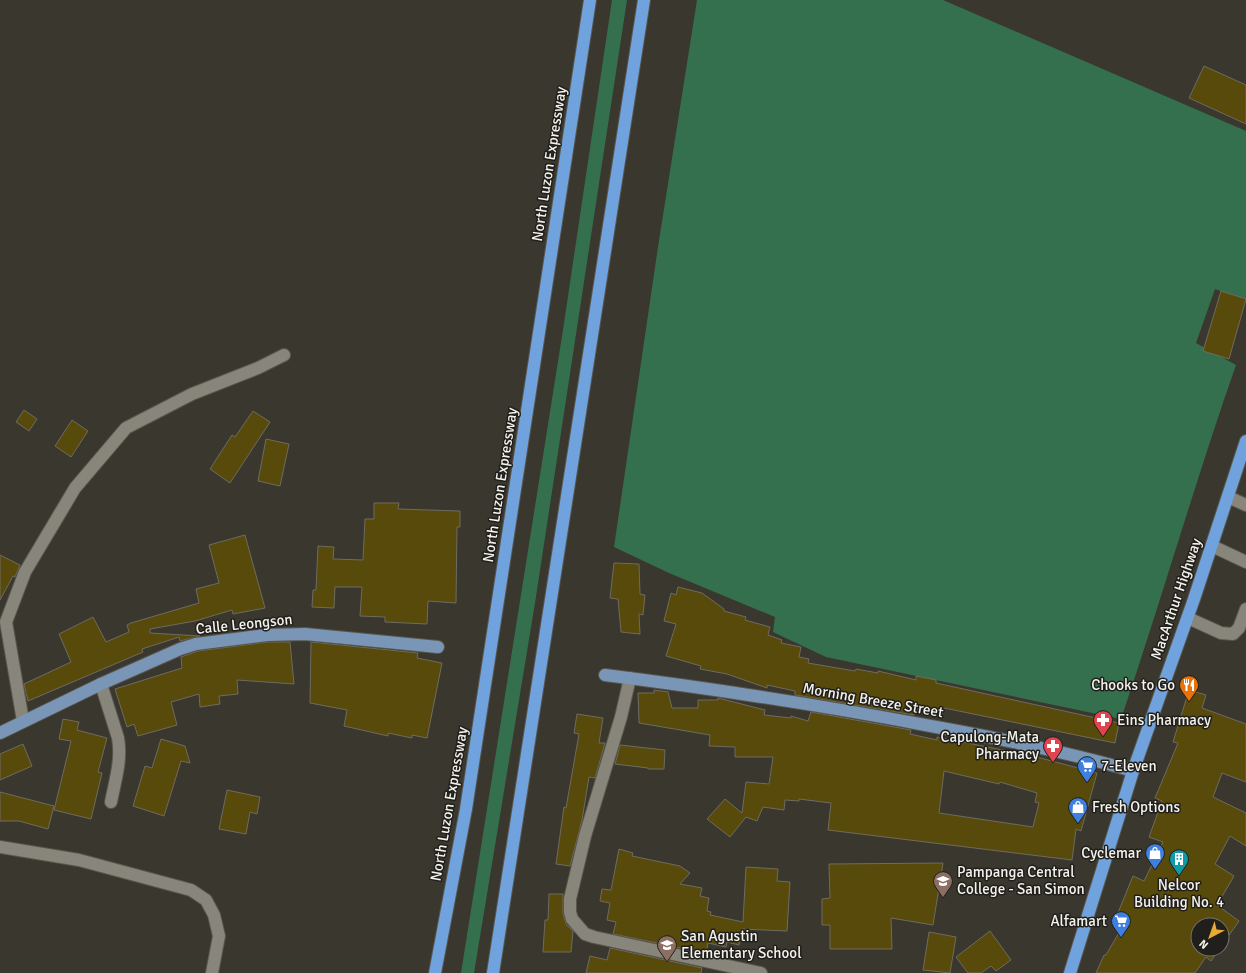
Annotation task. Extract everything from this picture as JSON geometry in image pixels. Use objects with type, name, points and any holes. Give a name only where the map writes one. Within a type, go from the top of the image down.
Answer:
[{"type":"highway","name":"North Luzon Expressway","points":[[435,973],[466,809],[590,0]]},
{"type":"highway","points":[[494,973],[644,0]]},
{"type":"highway","name":"MacArthur Highway","points":[[1070,973],[1133,770],[1188,618],[1228,497],[1244,454],[1246,441]]},
{"type":"main road","name":"Calle Leongson","points":[[0,733],[101,684],[180,649],[196,644],[267,635],[305,634],[438,647]]},
{"type":"main road","name":"Morning Breeze Street","points":[[605,675],[746,694],[896,719],[1077,755],[1133,770]]},
{"type":"street","points":[[23,721],[6,622],[25,572],[75,488],[126,428],[192,394],[258,368],[284,355]]},
{"type":"street","points":[[1228,497],[1246,505]]},
{"type":"street","points":[[1212,546],[1246,562]]},
{"type":"street","points":[[1188,618],[1221,633],[1233,634],[1239,628],[1246,609]]},
{"type":"street","points":[[630,678],[621,717],[576,870],[570,899],[570,912],[572,919],[585,934],[594,937],[761,973]]},
{"type":"street","points":[[101,684],[120,747],[119,764],[111,802]]},
{"type":"street","points":[[0,847],[79,860],[191,890],[206,900],[214,915],[219,936],[212,973]]},
{"type":"green space","points":[[612,0],[627,0],[535,603],[474,973],[461,973],[563,330]]},
{"type":"green space","points":[[697,0],[943,0],[1246,131],[1246,300],[1215,289],[1196,343],[1236,365],[1206,453],[1121,719],[826,657],[773,632],[775,617],[669,573],[614,547],[658,247]]},
{"type":"building","points":[[1204,66],[1246,85],[1246,124],[1189,98]]},
{"type":"building","points":[[1221,291],[1246,299],[1229,359],[1203,351]]},
{"type":"building","points":[[24,410],[37,419],[29,431],[16,422]]},
{"type":"building","points":[[253,411],[270,422],[230,483],[210,469],[232,435],[235,437]]},
{"type":"building","points":[[72,420],[88,431],[71,457],[55,446]]},
{"type":"building","points":[[266,439],[289,444],[280,486],[258,481]]},
{"type":"building","points":[[374,503],[399,503],[398,509],[460,511],[460,527],[457,527],[456,603],[428,601],[427,624],[385,622],[385,617],[360,616],[362,587],[335,587],[334,608],[312,607],[313,590],[316,590],[318,546],[334,547],[333,559],[363,560],[365,519],[374,519]]},
{"type":"building","points":[[245,535],[265,608],[233,614],[232,610],[195,621],[150,629],[150,633],[200,636],[180,641],[179,637],[142,649],[143,652],[28,701],[24,684],[71,662],[59,634],[93,617],[106,642],[129,632],[127,625],[131,623],[199,603],[196,589],[219,583],[209,545]]},
{"type":"building","points":[[0,555],[20,565],[15,577],[13,576],[0,600]]},
{"type":"building","points":[[614,563],[639,564],[640,594],[645,595],[643,615],[639,614],[640,634],[621,632],[618,599],[610,598]]},
{"type":"building","points":[[678,587],[702,593],[724,609],[724,611],[746,617],[745,620],[770,627],[768,635],[782,640],[781,643],[801,647],[799,657],[809,659],[808,663],[855,671],[856,669],[878,673],[878,671],[916,680],[916,676],[936,680],[936,683],[1119,723],[1115,743],[944,708],[942,714],[916,709],[914,715],[795,695],[795,691],[767,685],[767,688],[727,674],[700,669],[701,666],[666,656],[676,624],[664,621],[671,593],[676,595]]},
{"type":"building","points":[[268,642],[290,642],[294,684],[237,680],[238,694],[219,696],[220,704],[200,707],[199,694],[171,702],[177,725],[138,736],[134,724],[127,727],[115,689],[182,668],[181,657],[198,651]]},
{"type":"building","points":[[311,642],[418,653],[417,658],[442,663],[427,738],[412,735],[412,738],[388,733],[388,736],[344,726],[347,710],[310,703]]},
{"type":"building","points":[[654,690],[668,692],[672,708],[698,708],[698,700],[718,700],[718,698],[765,710],[764,715],[791,718],[791,716],[808,721],[811,712],[911,730],[910,734],[937,740],[937,737],[1033,756],[1097,773],[1081,831],[1076,829],[1072,860],[828,830],[831,803],[799,799],[799,801],[785,800],[784,810],[763,807],[757,821],[746,817],[730,837],[707,819],[725,799],[742,813],[746,782],[769,784],[773,757],[735,757],[735,747],[709,746],[710,735],[639,723],[638,693],[654,693]],"holes":[[[944,771],[999,784],[1000,782],[1037,793],[1035,802],[1039,803],[1033,827],[939,813]]]},
{"type":"building","points":[[1189,690],[1206,695],[1202,708],[1246,724],[1246,782],[1222,773],[1213,797],[1246,813],[1246,846],[1230,836],[1215,864],[1234,876],[1217,905],[1239,921],[1230,934],[1230,917],[1190,917],[1190,957],[1206,957],[1195,973],[1096,973],[1104,955],[1106,955],[1124,924],[1115,920],[1133,876],[1144,881],[1163,842],[1149,837],[1162,801],[1155,798],[1178,743],[1173,742]]},
{"type":"building","points":[[577,714],[603,718],[599,743],[605,743],[595,778],[589,777],[582,820],[570,866],[556,864],[564,807],[566,808],[579,734],[574,733]]},
{"type":"building","points":[[63,719],[79,722],[77,730],[107,738],[98,772],[102,773],[91,819],[54,810],[71,741],[59,739]]},
{"type":"building","points":[[161,739],[185,746],[190,763],[181,761],[164,816],[133,806],[145,766],[152,768]]},
{"type":"building","points":[[23,744],[32,766],[0,780],[0,754]]},
{"type":"building","points":[[620,745],[665,750],[664,769],[648,769],[615,764]]},
{"type":"building","points":[[227,790],[260,797],[257,814],[250,812],[246,834],[219,829]]},
{"type":"building","points":[[0,792],[54,806],[48,829],[19,821],[0,821]]},
{"type":"building","points":[[619,849],[633,853],[632,856],[680,866],[690,873],[680,884],[702,888],[700,896],[709,898],[707,911],[711,912],[710,915],[743,922],[746,867],[778,869],[777,881],[790,882],[787,931],[742,929],[739,945],[727,942],[726,947],[708,943],[706,953],[613,934],[616,922],[607,920],[610,903],[600,901],[602,889],[611,890]]},
{"type":"building","points":[[943,863],[933,925],[891,918],[892,949],[830,949],[830,925],[822,925],[822,899],[830,898],[829,864]]},
{"type":"building","points":[[549,894],[563,894],[563,914],[566,924],[573,931],[571,952],[543,952],[545,920],[548,920]]},
{"type":"building","points":[[990,931],[1011,960],[996,971],[991,966],[981,973],[968,973],[956,957]]},
{"type":"building","points":[[929,932],[956,937],[950,973],[923,970]]},
{"type":"building","points":[[610,948],[702,968],[701,973],[586,973],[590,956],[607,960]]},
{"type":"building","points":[[1206,957],[1214,957],[1211,961]]},
{"type":"place","name":"Chooks to Go","points":[[1189,702]]},
{"type":"place","name":"Eins Pharmacy","points":[[1103,737]]},
{"type":"place","name":"Capulong-Mata Pharmacy","points":[[1053,763]]},
{"type":"place","name":"7-Eleven","points":[[1087,783]]},
{"type":"place","name":"Fresh Options","points":[[1078,824]]},
{"type":"place","name":"Cyclemar","points":[[1155,870]]},
{"type":"place","name":"Nelcor Building No. 4","points":[[1179,876]]},
{"type":"place","name":"Pampanga Central College - San Simon","points":[[943,898]]},
{"type":"place","name":"Alfamart","points":[[1121,938]]},
{"type":"place","name":"San Agustin Elementary School","points":[[667,962]]}]
